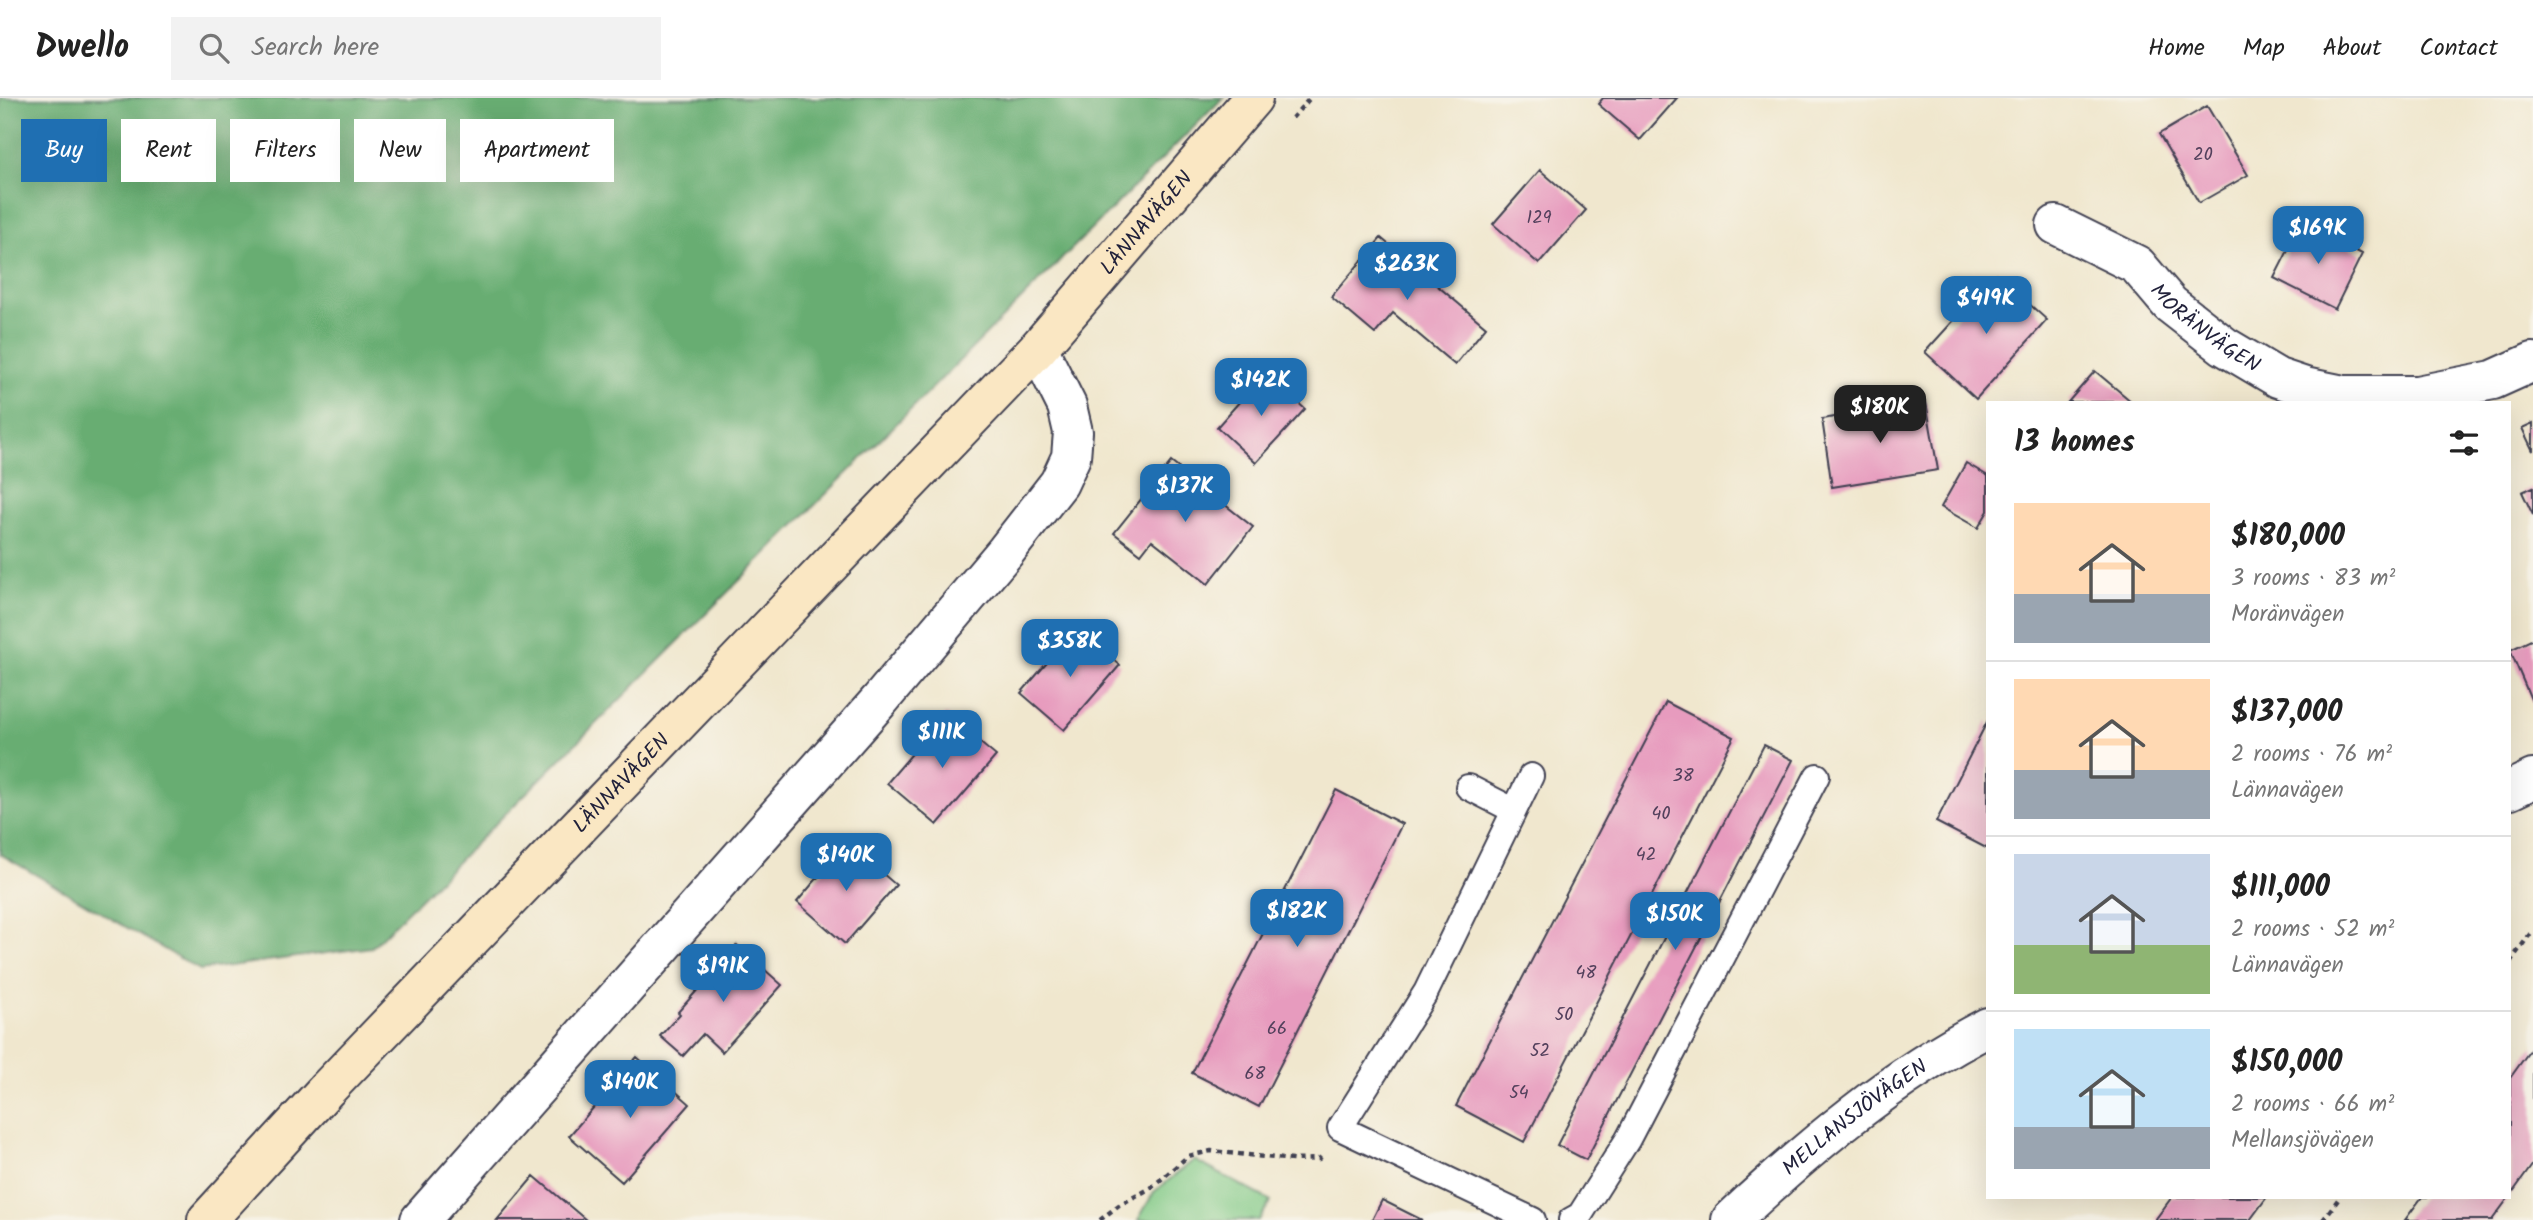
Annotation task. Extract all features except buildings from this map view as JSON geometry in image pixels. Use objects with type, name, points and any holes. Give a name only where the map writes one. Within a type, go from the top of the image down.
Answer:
[{"type":"main road","name":"LÄNNAVÄGEN","points":[[206,1220],[327,1088],[1038,348],[1253,98]]},
{"type":"street","name":"MORÄNVÄGEN","points":[[2056,225],[2137,265],[2170,304],[2224,346],[2278,378],[2305,387],[2344,395],[2417,395],[2493,380],[2533,362]]},
{"type":"street","points":[[420,1220],[880,700],[1059,484],[1071,457],[1073,432],[1067,406],[1038,348]]},
{"type":"street","points":[[2511,790],[2533,779]]},
{"type":"street","name":"MELLANSJÖVÄGEN","points":[[1731,1220],[1858,1110],[1950,1046],[1986,1028]]},
{"type":"lane","points":[[1531,776],[1426,992],[1340,1128],[1533,1220]]},
{"type":"lane","points":[[1571,1220],[1580,1215],[1628,1139],[1817,776]]},
{"type":"lane","points":[[1468,787],[1513,810]]},
{"type":"path","points":[[2511,961],[2533,930]]},
{"type":"path","points":[[1100,1220],[1119,1205],[1151,1188],[1188,1156],[1211,1151],[1293,1160],[1319,1159],[1340,1128]]},
{"type":"path","points":[[2323,1220],[2339,1199]]},
{"type":"green space","points":[[0,98],[1223,98],[372,947],[200,970],[0,854]]},
{"type":"green space","points":[[1194,1160],[1271,1201],[1259,1220],[1138,1220],[1154,1192]]}]
